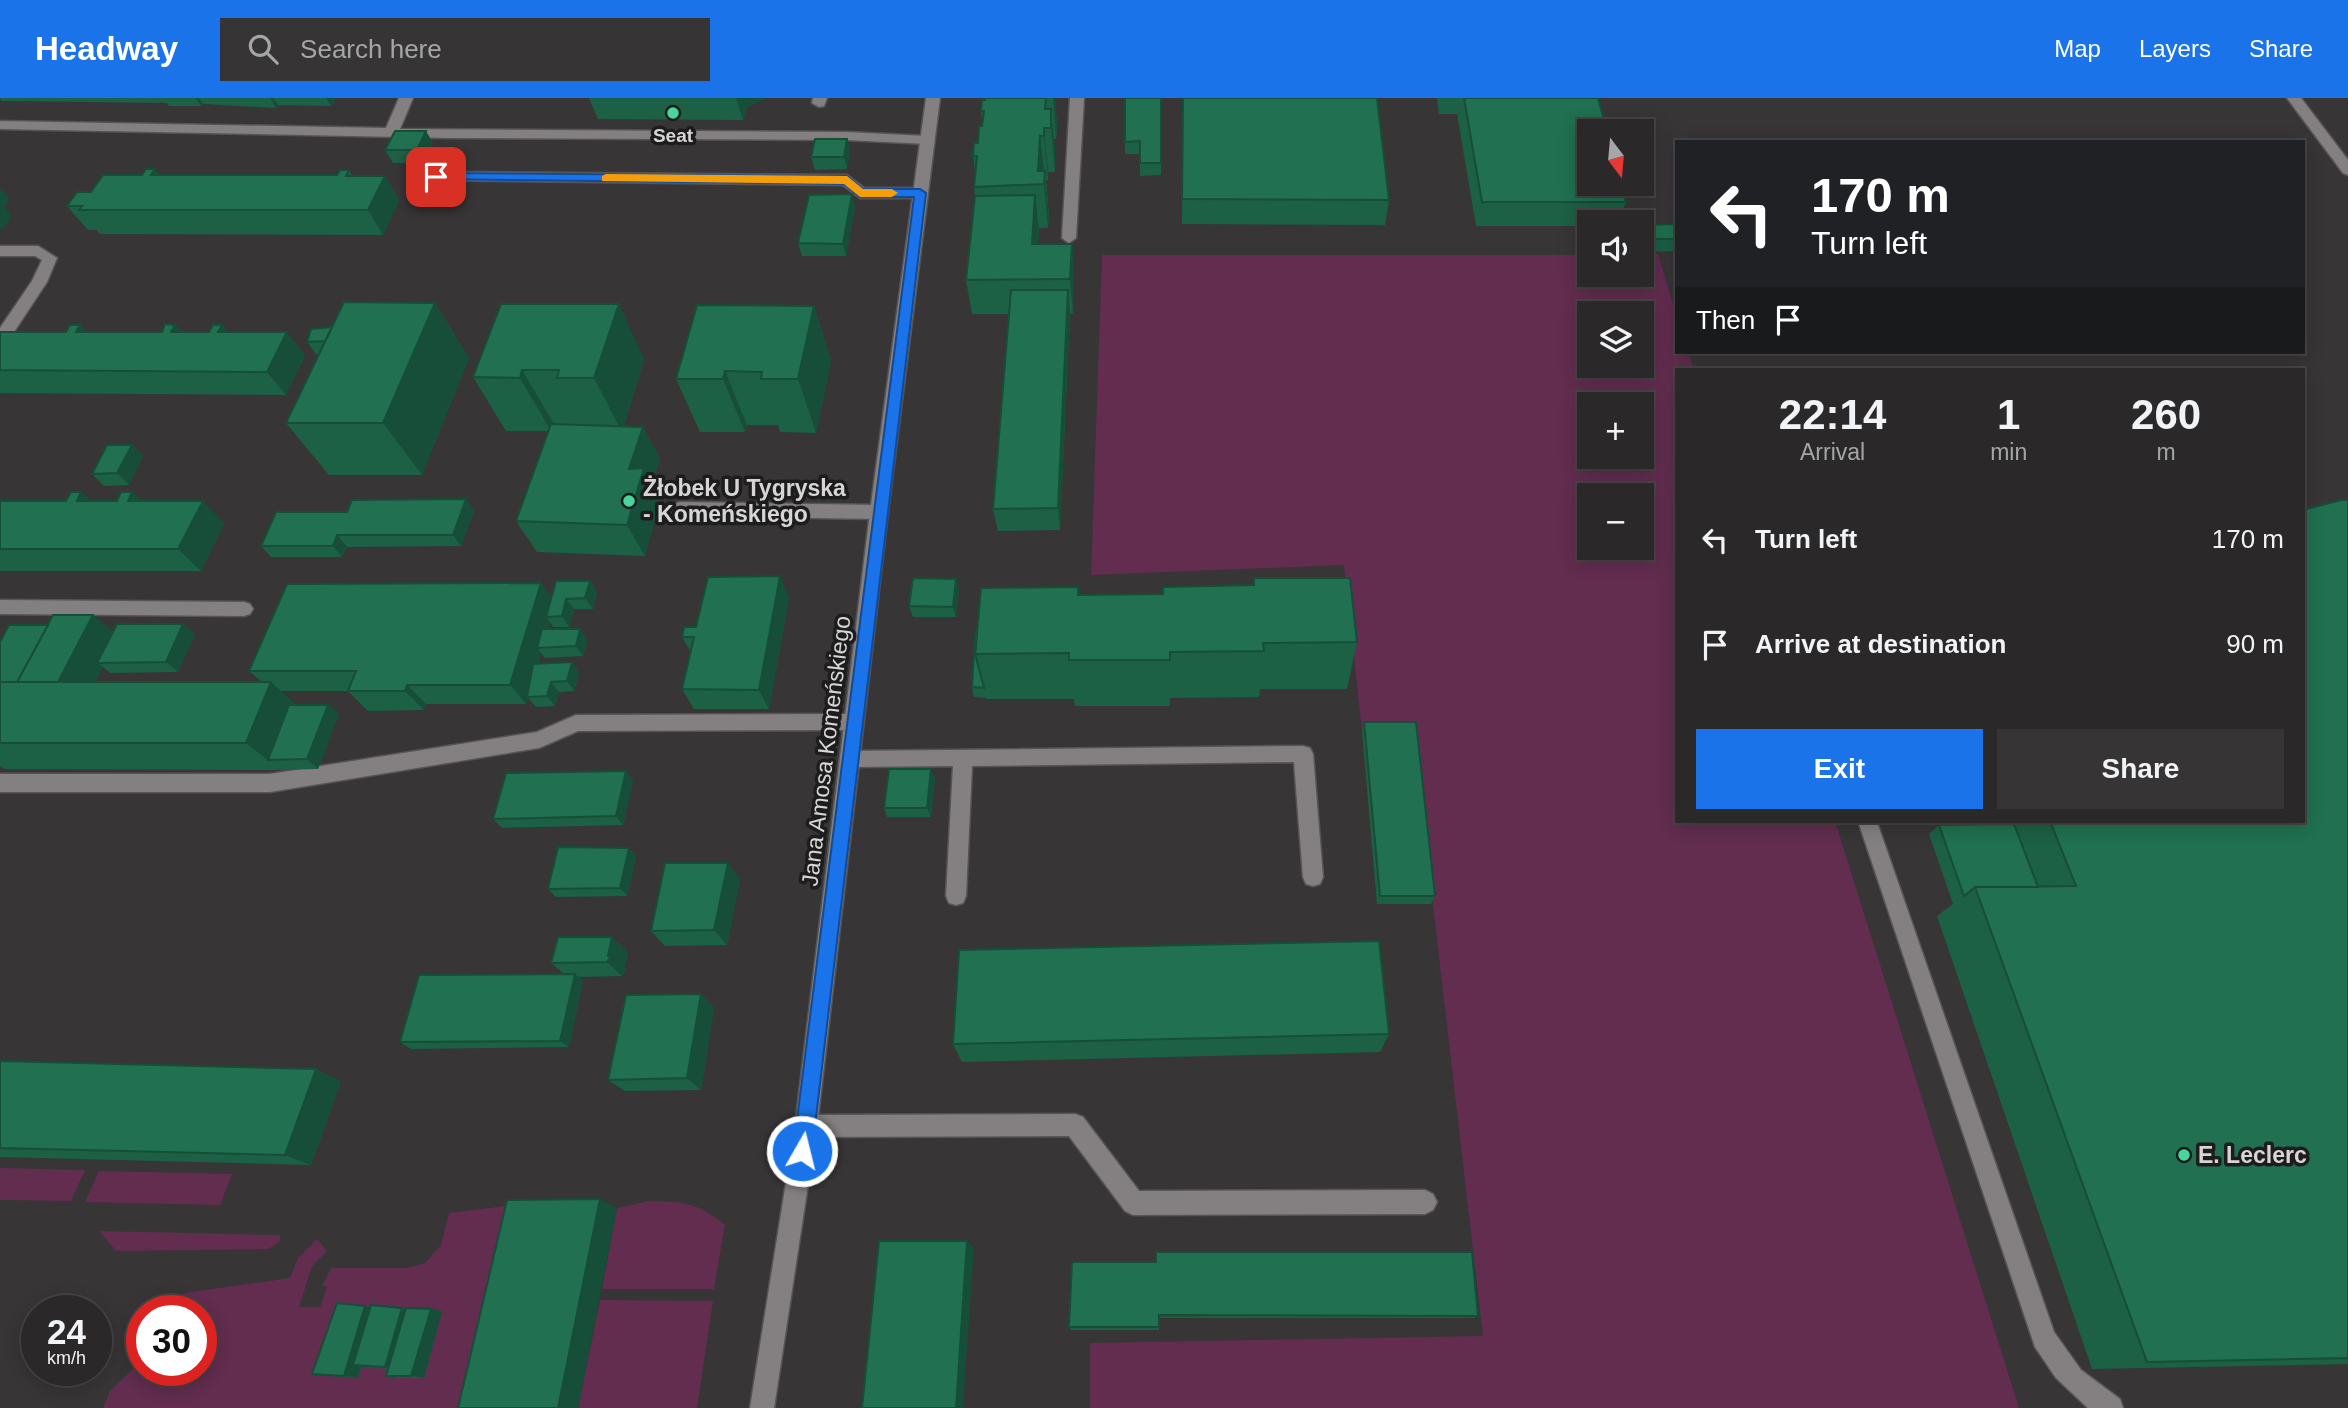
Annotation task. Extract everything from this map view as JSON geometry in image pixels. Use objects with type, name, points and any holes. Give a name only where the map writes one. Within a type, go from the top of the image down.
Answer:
[{"type":"street","points":[[391,133],[406,98]]},
{"type":"street","name":"Jana Amosa Komeńskiego","points":[[762,1408],[806,1126],[879,512],[933,98]]},
{"type":"street","points":[[1069,238],[1077,98]]},
{"type":"street","points":[[2294,98],[2348,170]]},
{"type":"street","points":[[0,125],[391,133],[846,136],[928,140]]},
{"type":"street","points":[[436,177],[847,180],[860,193],[920,193]]},
{"type":"street","points":[[0,251],[38,251],[50,258],[39,282],[0,340]]},
{"type":"street","points":[[680,509],[879,512]]},
{"type":"street","points":[[0,607],[244,609]]},
{"type":"street","points":[[0,783],[270,783],[539,740],[576,723],[855,722]]},
{"type":"street","points":[[850,759],[1303,754],[1313,877]]},
{"type":"street","points":[[956,896],[963,758]]},
{"type":"street","points":[[1867,823],[2044,1338],[2069,1377],[2093,1398],[2110,1408]]},
{"type":"street","points":[[806,1126],[1075,1125],[1133,1203],[1425,1202]]},
{"type":"shaded area","points":[[1654,254],[1658,254],[1675,311],[1675,354],[1689,354],[1694,368],[1675,368],[1675,823],[1836,823],[2019,1408],[1090,1408],[1090,1343],[1483,1336],[1413,732],[1362,731],[1344,565],[1091,575],[1102,255],[1577,255],[1577,287],[1654,287]]},
{"type":"shaded area","points":[[0,1168],[85,1170],[71,1201],[0,1200]]},
{"type":"shaded area","points":[[99,1171],[232,1174],[220,1205],[85,1202]]},
{"type":"shaded area","points":[[649,1201],[689,1205],[705,1211],[725,1224],[714,1289],[602,1289],[617,1208]]},
{"type":"shaded area","points":[[506,1206],[476,1408],[103,1408],[110,1391],[126,1376],[126,1386],[217,1386],[217,1295],[180,1295],[290,1278],[298,1258],[317,1239],[327,1251],[312,1266],[299,1307],[320,1307],[327,1287],[322,1286],[331,1268],[408,1268],[425,1263],[441,1245],[449,1213]]},
{"type":"shaded area","points":[[99,1231],[280,1235],[280,1241],[269,1249],[116,1251]]},
{"type":"shaded area","points":[[600,1300],[713,1301],[697,1408],[578,1408]]},
{"type":"building","points":[[1046,98],[1045,109],[1051,109],[1051,128],[1044,128],[1044,136],[1040,136],[1038,171],[1045,171],[1044,184],[974,187],[977,156],[973,156],[974,143],[978,143],[979,126],[982,126],[984,111],[981,111],[982,100]]},
{"type":"building","points":[[1125,98],[1161,98],[1161,163],[1140,163],[1140,141],[1125,142]]},
{"type":"building","points":[[1183,98],[1377,98],[1389,200],[1182,199]]},
{"type":"building","points":[[1464,98],[1598,98],[1604,119],[1577,119],[1577,196],[1624,196],[1626,202],[1482,202]]},
{"type":"building","points":[[395,131],[426,131],[417,150],[385,150]]},
{"type":"building","points":[[815,139],[847,139],[844,157],[811,157]]},
{"type":"building","points":[[146,169],[155,169],[151,175],[337,175],[340,170],[349,170],[346,176],[385,176],[368,210],[79,210],[82,206],[67,206],[77,192],[91,192],[103,175],[142,175]]},
{"type":"building","points":[[852,194],[843,244],[798,243],[809,195]]},
{"type":"building","points":[[1035,195],[1032,244],[1072,244],[1070,279],[966,280],[975,196]]},
{"type":"building","points":[[1675,224],[1675,239],[1654,239],[1654,225]]},
{"type":"building","points":[[1011,290],[1068,290],[1058,508],[993,509]]},
{"type":"building","points":[[344,302],[435,303],[383,423],[286,423]]},
{"type":"building","points":[[501,304],[619,304],[594,378],[557,378],[559,370],[522,370],[520,378],[473,377]]},
{"type":"building","points":[[697,305],[814,306],[798,379],[761,379],[762,372],[725,371],[723,379],[676,379]]},
{"type":"building","points":[[165,324],[175,325],[171,332],[209,332],[213,325],[222,325],[218,332],[287,332],[267,372],[0,370],[0,332],[66,332],[70,325],[80,325],[76,332],[162,332]]},
{"type":"building","points":[[332,327],[325,341],[307,342],[311,329]]},
{"type":"building","points":[[551,424],[643,427],[629,469],[644,468],[627,525],[516,521]]},
{"type":"building","points":[[107,445],[132,445],[117,473],[92,474]]},
{"type":"building","points":[[71,492],[81,492],[77,501],[117,501],[121,492],[132,492],[128,501],[203,501],[178,549],[0,549],[0,501],[66,501]]},
{"type":"building","points":[[466,499],[453,535],[337,535],[333,546],[261,546],[276,512],[347,512],[352,500]]},
{"type":"building","name":"E. Leclerc","points":[[2348,500],[2348,1358],[2147,1362],[1975,887],[2076,886],[2051,823],[2305,823],[2305,509]]},
{"type":"building","points":[[780,576],[759,690],[682,689],[694,637],[682,637],[684,627],[696,627],[708,577]]},
{"type":"building","points":[[913,578],[956,579],[953,607],[909,606]]},
{"type":"building","points":[[1254,578],[1350,578],[1357,642],[1263,643],[1264,651],[1170,652],[1170,660],[1069,660],[1069,653],[975,654],[981,588],[1078,587],[1078,595],[1163,594],[1163,587],[1254,585]]},
{"type":"building","points":[[556,581],[590,581],[585,598],[566,599],[562,616],[546,617]]},
{"type":"building","points":[[541,583],[510,685],[407,685],[405,691],[348,691],[356,671],[249,671],[287,584]]},
{"type":"building","points":[[53,615],[93,615],[58,682],[17,682]]},
{"type":"building","points":[[117,624],[183,624],[166,662],[97,663]]},
{"type":"building","points":[[9,625],[48,625],[17,682],[0,682],[0,642]]},
{"type":"building","points":[[542,629],[580,629],[576,646],[537,648]]},
{"type":"building","points":[[975,632],[975,654],[984,688],[972,687]]},
{"type":"building","points":[[572,662],[567,681],[551,682],[547,696],[527,697],[533,664]]},
{"type":"building","points":[[0,682],[271,682],[246,743],[0,743]]},
{"type":"building","points":[[289,705],[328,705],[307,759],[268,760]]},
{"type":"building","points":[[1364,722],[1416,722],[1435,896],[1380,896]]},
{"type":"building","points":[[889,769],[931,769],[927,808],[884,808]]},
{"type":"building","points":[[626,771],[616,816],[493,819],[506,773]]},
{"type":"building","points":[[2014,824],[2038,887],[1975,887],[1964,896],[1939,825]]},
{"type":"building","points":[[558,847],[629,848],[620,888],[548,889]]},
{"type":"building","points":[[665,863],[728,863],[714,930],[651,931]]},
{"type":"building","points":[[558,937],[612,937],[608,956],[611,956],[607,962],[551,963]]},
{"type":"building","points":[[1379,941],[1389,1034],[953,1044],[959,950]]},
{"type":"building","points":[[575,974],[560,1041],[400,1042],[419,975]]},
{"type":"building","points":[[701,994],[687,1078],[608,1080],[626,995]]},
{"type":"building","points":[[0,1061],[316,1069],[285,1155],[0,1148]]},
{"type":"building","points":[[600,1199],[558,1408],[458,1408],[507,1200]]},
{"type":"building","points":[[879,1241],[967,1241],[956,1408],[862,1408]]},
{"type":"building","points":[[1156,1252],[1472,1252],[1478,1316],[1159,1315],[1159,1327],[1069,1327],[1072,1262],[1156,1262]]},
{"type":"building","points":[[337,1303],[365,1306],[344,1376],[312,1374]]},
{"type":"building","points":[[371,1305],[402,1308],[385,1367],[353,1365]]},
{"type":"building","points":[[406,1308],[431,1309],[411,1376],[386,1376]]},
{"type":"slow traffic","points":[[606,178],[847,180],[860,193],[892,193]]},
{"type":"place","name":"Seat","points":[[673,113]]},
{"type":"place","name":"Żłobek U Tygryska - Komeńskiego","points":[[629,501]]},
{"type":"place","name":"E. Leclerc","points":[[2184,1155]]},
{"type":"route","points":[[436,177],[847,180],[860,193],[920,193],[802,1151]]}]
